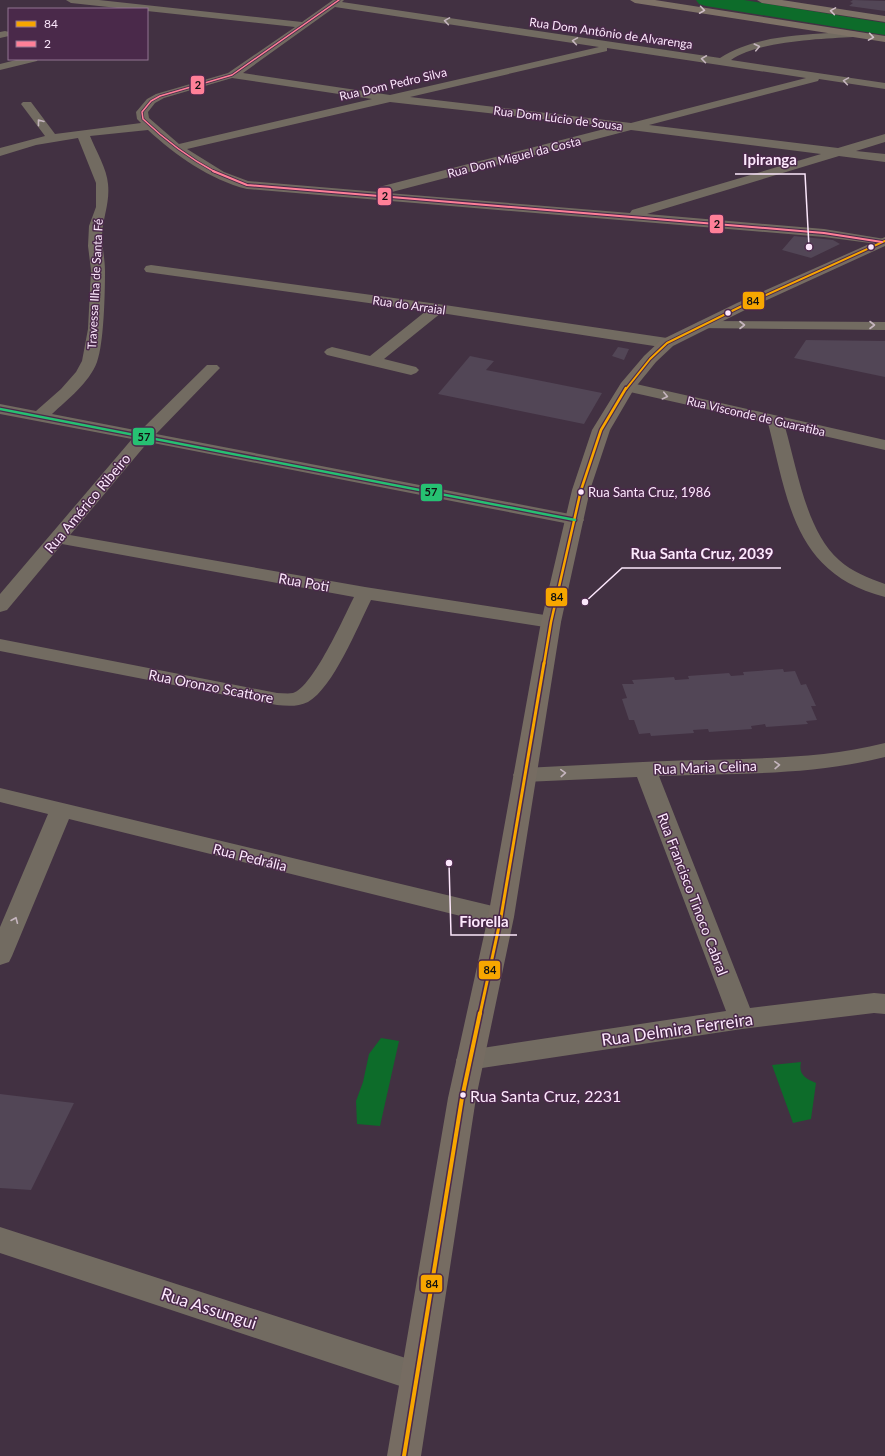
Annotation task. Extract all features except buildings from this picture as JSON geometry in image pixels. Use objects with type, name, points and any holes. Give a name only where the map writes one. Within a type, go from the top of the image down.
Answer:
[{"type":"main road","points":[[635,0],[885,39]]},
{"type":"main road","points":[[762,0],[885,19]]},
{"type":"main road","points":[[404,1456],[469,1060],[501,917],[551,622],[590,460],[601,430],[627,387],[650,359],[667,343],[702,325],[884,242]]},
{"type":"street","points":[[71,0],[133,8]]},
{"type":"street","points":[[149,10],[164,0]]},
{"type":"street","points":[[337,2],[232,74],[172,92],[151,101],[142,112],[143,119],[149,126],[177,148],[225,177],[247,185],[840,235],[884,242]]},
{"type":"street","name":"Rua Dom Antônio de Alvarenga","points":[[337,2],[615,47],[885,86]]},
{"type":"street","points":[[149,10],[305,25]]},
{"type":"street","points":[[721,62],[731,54],[784,41],[853,34]]},
{"type":"street","name":"Rua Dom Pedro Silva","points":[[177,148],[386,98],[615,47]]},
{"type":"street","points":[[0,67],[29,60]]},
{"type":"street","name":"Rua Dom Lúcio de Sousa","points":[[232,74],[386,98],[517,112],[885,158]]},
{"type":"street","name":"Rua Dom Miguel da Costa","points":[[368,194],[822,77]]},
{"type":"street","points":[[27,104],[53,139]]},
{"type":"street","points":[[0,152],[53,139],[149,126]]},
{"type":"street","name":"Travessa Ilha de Santa Fé","points":[[39,418],[67,392],[82,374],[90,361],[94,335],[98,270],[95,246],[96,226],[102,208],[102,183],[83,135]]},
{"type":"street","points":[[627,216],[885,138]]},
{"type":"street","name":"Rua do Arraial","points":[[151,269],[438,308],[667,343]]},
{"type":"street","points":[[374,360],[438,308]]},
{"type":"street","points":[[702,325],[885,326]]},
{"type":"street","points":[[332,352],[374,360],[411,370]]},
{"type":"street","name":"Rua Américo Ribeiro","points":[[0,606],[143,438],[212,368]]},
{"type":"street","name":"Rua Visconde de Guaratiba","points":[[627,387],[885,445]]},
{"type":"street","points":[[0,409],[39,418],[575,520]]},
{"type":"street","points":[[775,421],[799,504],[810,535],[827,560],[848,576],[885,591]]},
{"type":"street","name":"Rua Poti","points":[[57,538],[365,593],[551,622]]},
{"type":"street","name":"Rua Oronzo Scattore","points":[[0,645],[277,699],[293,700],[308,693],[319,681],[365,593]]},
{"type":"street","name":"Rua Maria Celina","points":[[524,776],[645,769],[785,765],[830,761],[885,750]]},
{"type":"street","name":"Rua Francisco Tinoco Cabral","points":[[645,769],[742,1019]]},
{"type":"street","name":"Rua Pedrália","points":[[0,795],[501,917]]},
{"type":"street","points":[[0,956],[61,811]]},
{"type":"street","name":"Rua Delmira Ferreira","points":[[469,1060],[742,1019],[874,1003],[885,1004]]},
{"type":"street","name":"Rua Assungui","points":[[0,1240],[418,1377]]},
{"type":"shaded area","points":[[381,1038],[399,1041],[380,1126],[357,1124],[356,1101],[363,1082],[369,1054]]},
{"type":"shaded area","points":[[801,1062],[800,1066],[804,1076],[816,1083],[811,1119],[793,1123],[772,1065]]},
{"type":"waterway","points":[[706,0],[885,29]]},
{"type":"transit line","name":"2","points":[[339,0],[232,75],[160,96],[151,101],[142,112],[143,119],[165,139],[206,167],[234,181],[247,185],[824,233],[882,242]]},
{"type":"transit line","name":"84","points":[[404,1456],[462,1098],[501,917],[551,622],[581,490],[601,430],[627,387],[650,359],[667,343],[742,306],[885,241]]},
{"type":"transit line","name":"57","points":[[0,409],[575,520]]},
{"type":"place","name":"Ipiranga","points":[[809,247]]},
{"type":"place","name":"Rua Santa Cruz, 1986","points":[[581,492]]},
{"type":"place","name":"Rua Santa Cruz, 2039","points":[[585,602]]},
{"type":"place","name":"Fiorella","points":[[449,863]]},
{"type":"place","name":"Rua Santa Cruz, 2231","points":[[463,1095]]}]
